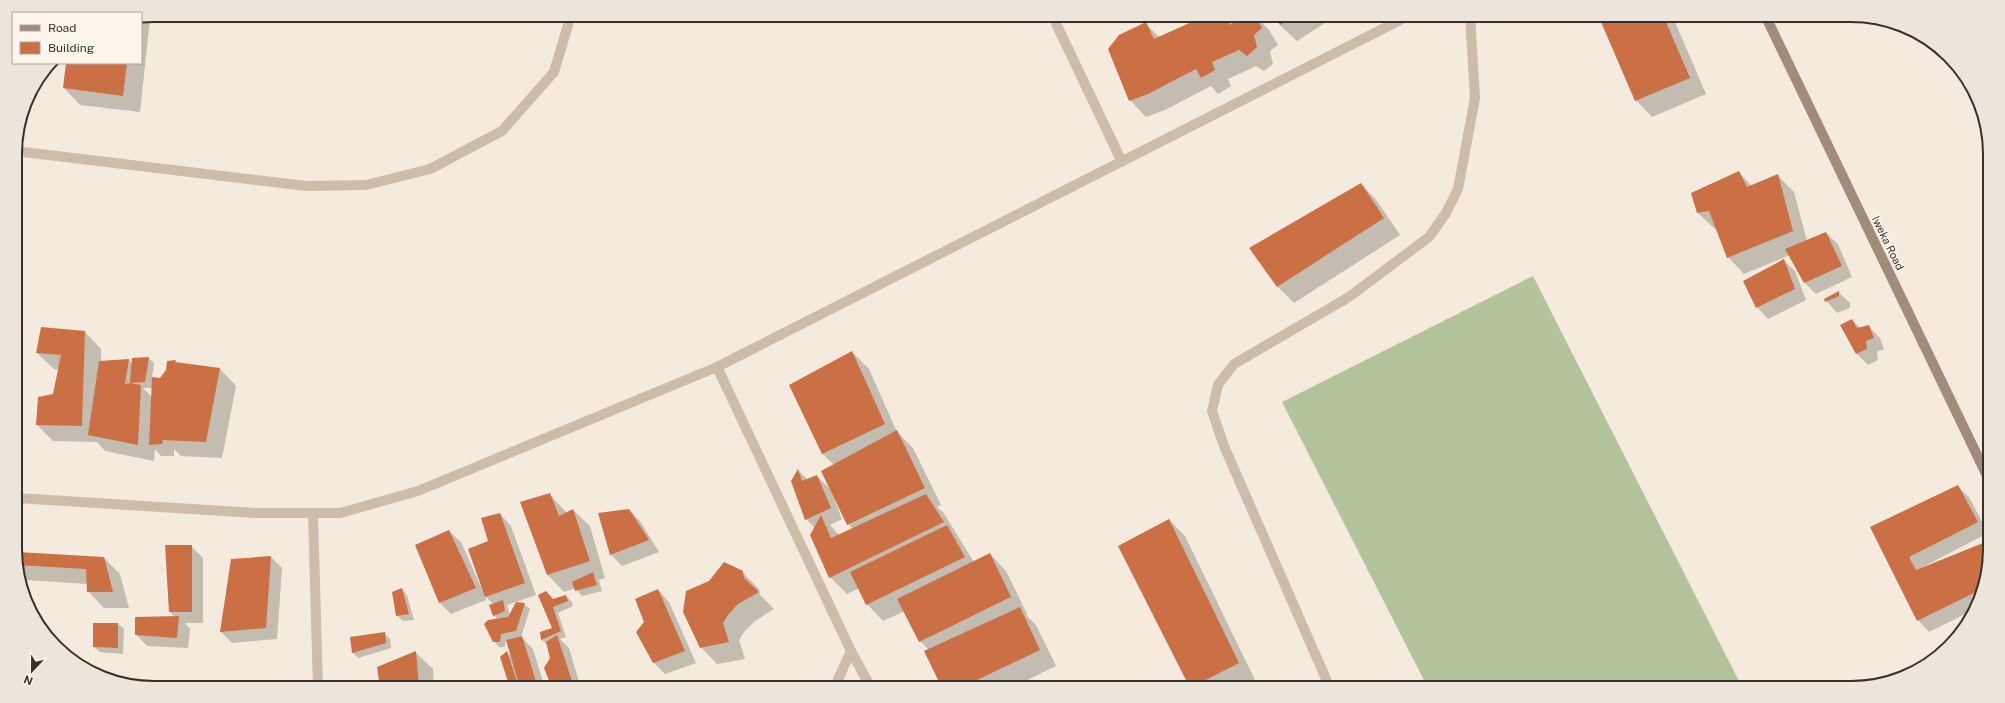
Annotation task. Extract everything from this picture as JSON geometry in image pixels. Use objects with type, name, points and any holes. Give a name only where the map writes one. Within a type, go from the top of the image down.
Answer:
[{"type":"main road","name":"Iweka Road","points":[[1768,22],[1983,467]]},
{"type":"street","points":[[22,152],[306,186],[366,185],[430,169],[502,131],[554,72],[569,22]]},
{"type":"street","points":[[1055,22],[1122,162]]},
{"type":"street","points":[[22,498],[255,513],[340,514],[418,491],[717,367],[1394,22]]},
{"type":"street","points":[[1327,681],[1224,446],[1212,411],[1218,385],[1234,364],[1349,296],[1429,237],[1446,213],[1458,189],[1474,98],[1470,22]]},
{"type":"street","points":[[717,367],[851,652],[867,681]]},
{"type":"street","points":[[312,514],[318,681]]},
{"type":"street","points":[[837,681],[851,652]]},
{"type":"green space","points":[[1533,276],[1739,681],[1424,681],[1282,402]]},
{"type":"building","points":[[1146,22],[1154,39],[1192,22],[1229,22],[1230,25],[1235,22],[1259,22],[1262,28],[1254,35],[1257,47],[1247,56],[1239,50],[1212,62],[1215,70],[1201,78],[1196,69],[1148,94],[1129,101],[1108,49],[1119,35]]},
{"type":"building","points":[[1601,22],[1666,22],[1690,78],[1635,101]]},
{"type":"building","points":[[66,64],[127,64],[123,96],[63,88]]},
{"type":"building","points":[[1739,171],[1747,187],[1778,174],[1793,231],[1727,258],[1709,211],[1697,213],[1691,193]]},
{"type":"building","points":[[1361,183],[1384,218],[1277,287],[1249,248]]},
{"type":"building","points":[[1826,232],[1842,266],[1804,283],[1785,249]]},
{"type":"building","points":[[1784,259],[1795,289],[1756,308],[1743,281]]},
{"type":"building","points":[[1839,291],[1839,296],[1825,302],[1824,299]]},
{"type":"building","points":[[1852,319],[1857,328],[1869,325],[1874,338],[1866,341],[1867,349],[1856,354],[1840,325]]},
{"type":"building","points":[[41,327],[85,331],[82,426],[36,425],[38,397],[53,394],[61,355],[36,353]]},
{"type":"building","points":[[852,351],[885,424],[822,454],[789,385]]},
{"type":"building","points":[[149,357],[145,382],[130,383],[132,358]]},
{"type":"building","points":[[129,359],[125,384],[130,383],[141,385],[138,445],[88,435],[99,361]]},
{"type":"building","points":[[176,360],[175,362],[220,368],[206,442],[163,440],[162,444],[149,445],[152,377],[160,378],[166,370],[167,361]]},
{"type":"building","points":[[897,430],[925,488],[847,525],[821,471]]},
{"type":"building","points":[[798,469],[802,481],[817,475],[831,508],[805,520],[791,481]]},
{"type":"building","points":[[1958,485],[1978,522],[1909,557],[1916,570],[1983,543],[1982,566],[1976,592],[1917,621],[1870,527]]},
{"type":"building","points":[[550,493],[559,516],[573,509],[590,561],[547,575],[520,502]]},
{"type":"building","points":[[926,494],[944,522],[829,578],[810,535],[821,515],[831,538]]},
{"type":"building","points":[[629,509],[649,540],[610,555],[598,513]]},
{"type":"building","points":[[500,513],[525,583],[485,597],[468,549],[488,541],[481,518]]},
{"type":"building","points":[[1169,519],[1239,663],[1204,681],[1186,681],[1118,546]]},
{"type":"building","points":[[947,525],[965,557],[866,605],[850,572]]},
{"type":"building","points":[[449,530],[476,588],[439,603],[415,545]]},
{"type":"building","points":[[165,545],[192,545],[192,612],[169,612]]},
{"type":"building","points":[[22,552],[104,557],[113,592],[87,592],[86,569],[23,565]]},
{"type":"building","points":[[990,553],[1011,597],[919,642],[897,599]]},
{"type":"building","points":[[271,556],[266,628],[220,632],[231,559]]},
{"type":"building","points":[[724,562],[743,571],[744,578],[759,592],[738,604],[723,623],[729,642],[700,648],[683,612],[686,591],[709,581]]},
{"type":"building","points":[[593,572],[597,585],[575,591],[572,582]]},
{"type":"building","points":[[402,588],[409,614],[396,616],[392,592]]},
{"type":"building","points":[[658,589],[685,651],[653,663],[636,632],[644,622],[635,599]]},
{"type":"building","points":[[546,591],[553,599],[566,595],[568,601],[553,607],[561,631],[541,640],[540,632],[552,628],[538,595]]},
{"type":"building","points":[[503,600],[505,611],[493,616],[489,605]]},
{"type":"building","points":[[516,602],[525,603],[516,631],[501,634],[500,642],[493,642],[484,624],[488,620],[508,617]]},
{"type":"building","points":[[1020,607],[1040,650],[975,681],[939,681],[924,651]]},
{"type":"building","points":[[179,616],[177,638],[135,635],[135,617]]},
{"type":"building","points":[[93,623],[118,623],[118,648],[93,647]]},
{"type":"building","points":[[385,632],[386,643],[352,653],[350,637]]},
{"type":"building","points":[[557,635],[572,681],[549,681],[544,668],[550,658],[546,642]]},
{"type":"building","points":[[522,636],[536,681],[518,681],[506,640]]},
{"type":"building","points":[[416,651],[418,681],[379,681],[377,667]]},
{"type":"building","points":[[507,651],[517,681],[508,681],[500,657]]}]
